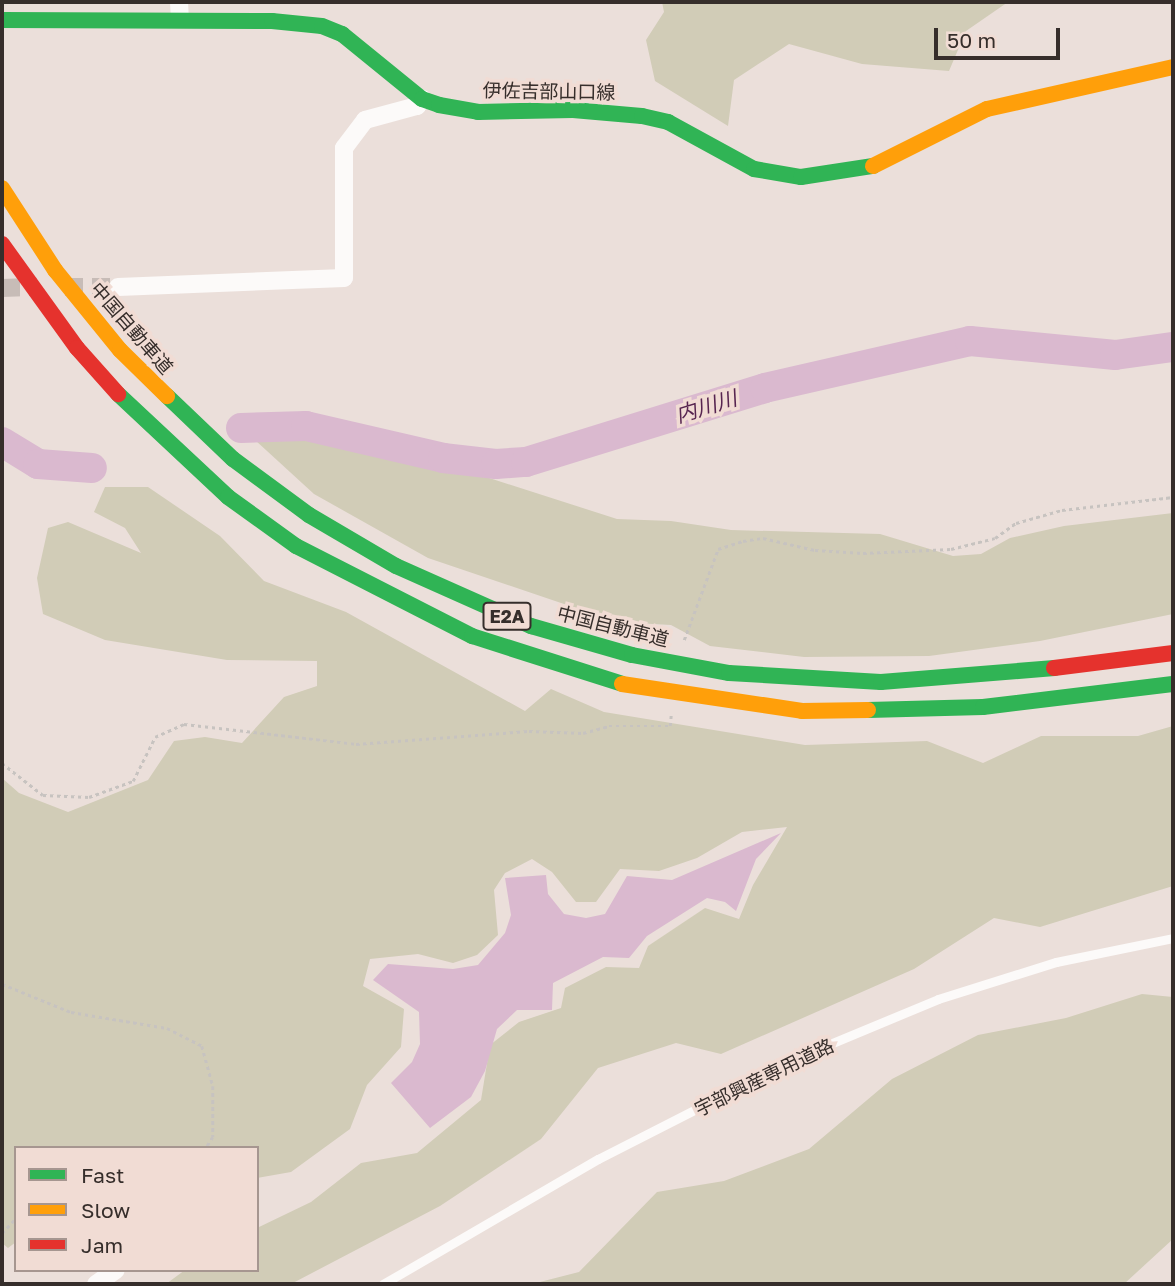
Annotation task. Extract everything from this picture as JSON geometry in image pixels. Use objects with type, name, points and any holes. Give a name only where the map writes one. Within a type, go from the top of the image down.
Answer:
[{"type":"main road","name":"伊佐吉部山口線","points":[[2,20],[180,11],[322,26],[366,51],[422,99],[478,112],[573,110],[642,116],[668,122],[754,169],[801,177],[873,166],[987,108],[1173,67]]},
{"type":"main road","name":"中国自動車道","points":[[2,188],[55,270],[120,350],[233,459],[309,515],[396,566],[531,626],[632,655],[729,673],[843,681],[979,677],[1173,653]]},
{"type":"main road","name":"E2A","points":[[2,244],[77,348],[116,392],[228,496],[296,546],[418,612],[529,657],[671,695],[802,711],[881,712],[983,707],[1173,684]]},
{"type":"main road","points":[[44,331],[106,401],[228,496]]},
{"type":"street","points":[[118,287],[344,278],[344,148],[365,120],[417,106],[422,99]]},
{"type":"street","points":[[96,1284],[113,1272]]},
{"type":"lane","name":"宇部興産専用道路","points":[[383,1284],[598,1158],[794,1059],[938,999],[1056,962],[1173,938]]},
{"type":"path","points":[[680,650],[718,549],[743,541],[763,538],[815,550],[863,552],[951,549],[995,538],[1016,523],[1062,510],[1173,497]]},
{"type":"path","points":[[2,763],[43,795],[89,797],[133,781],[155,737],[184,724],[356,744],[529,731],[583,733],[608,726],[670,726]]},
{"type":"path","points":[[2,984],[71,1012],[167,1028],[202,1046],[213,1086],[213,1137],[207,1146]]},
{"type":"path","points":[[2,1233],[14,1220]]},
{"type":"shaded area","points":[[662,2],[1008,2],[966,31],[949,71],[862,64],[789,44],[734,80],[728,126],[655,81],[646,40],[664,12]]},
{"type":"shaded area","points":[[277,431],[480,475],[617,519],[671,521],[731,530],[880,534],[953,556],[981,554],[1010,538],[1064,526],[1173,513],[1173,614],[1040,641],[929,656],[804,657],[710,646],[671,625],[617,622],[428,558],[314,494],[255,440]]},
{"type":"shaded area","points":[[105,487],[148,487],[220,536],[264,581],[346,612],[525,711],[551,689],[604,712],[805,745],[927,741],[983,763],[1041,736],[1138,736],[1173,726],[1173,886],[1040,927],[994,918],[914,969],[721,1054],[676,1043],[598,1068],[541,1139],[440,1206],[291,1284],[166,1284],[182,1272],[259,1272],[259,1227],[311,1202],[361,1163],[417,1153],[481,1100],[490,1045],[519,1022],[561,1008],[565,988],[606,967],[639,968],[648,946],[705,908],[739,919],[753,885],[787,827],[742,832],[697,858],[659,871],[620,869],[596,902],[576,902],[552,872],[532,859],[505,873],[494,890],[498,935],[477,955],[453,963],[418,954],[370,959],[363,986],[404,1009],[401,1047],[367,1085],[350,1129],[291,1172],[259,1178],[259,1146],[14,1146],[14,1244],[8,1248],[2,1243],[2,778],[19,793],[68,812],[148,780],[174,741],[205,737],[242,743],[284,697],[317,686],[317,661],[227,660],[105,640],[43,614],[37,578],[48,528],[68,522],[141,553],[125,528],[94,512]]},
{"type":"shaded area","points":[[781,833],[756,859],[736,911],[725,902],[707,898],[647,936],[629,958],[603,957],[553,983],[552,1010],[517,1010],[497,1029],[485,1071],[471,1097],[430,1128],[391,1083],[412,1062],[420,1044],[419,1012],[373,980],[388,964],[453,969],[478,965],[505,933],[511,915],[505,878],[546,875],[548,894],[564,914],[586,918],[605,914],[627,876],[672,880]]},
{"type":"shaded area","points":[[1142,994],[1173,997],[1173,1239],[1124,1284],[532,1284],[579,1272],[657,1192],[724,1181],[809,1149],[892,1079],[978,1035],[1066,1018]]},
{"type":"waterway","name":"内川川","points":[[241,428],[306,426],[443,458],[496,464],[526,462],[765,388],[970,341],[1115,355],[1173,347]]},
{"type":"waterway","name":"内川川","points":[[2,442],[38,464],[92,468]]},
{"type":"tunnel","points":[[2,288],[37,287]]},
{"type":"tunnel","points":[[65,287],[118,287]]},
{"type":"traffic: fast","points":[[2,20],[272,21],[322,26],[342,34],[422,99],[439,105],[478,112],[573,110],[642,116],[668,122],[754,169],[801,177],[873,166]]},
{"type":"traffic: fast","points":[[118,394],[228,497],[296,546],[472,636],[622,684]]},
{"type":"traffic: fast","points":[[167,396],[233,459],[309,515],[396,566],[531,626],[632,655],[729,673],[881,682],[1054,668]]},
{"type":"traffic: fast","points":[[868,710],[983,707],[1173,684]]},
{"type":"traffic: slow","points":[[873,166],[987,109],[1173,67]]},
{"type":"traffic: slow","points":[[2,188],[55,270],[120,350],[167,396]]},
{"type":"traffic: slow","points":[[622,684],[802,711],[868,710]]},
{"type":"traffic: jam","points":[[2,244],[77,348],[118,394]]},
{"type":"traffic: jam","points":[[1054,668],[1173,653]]}]
